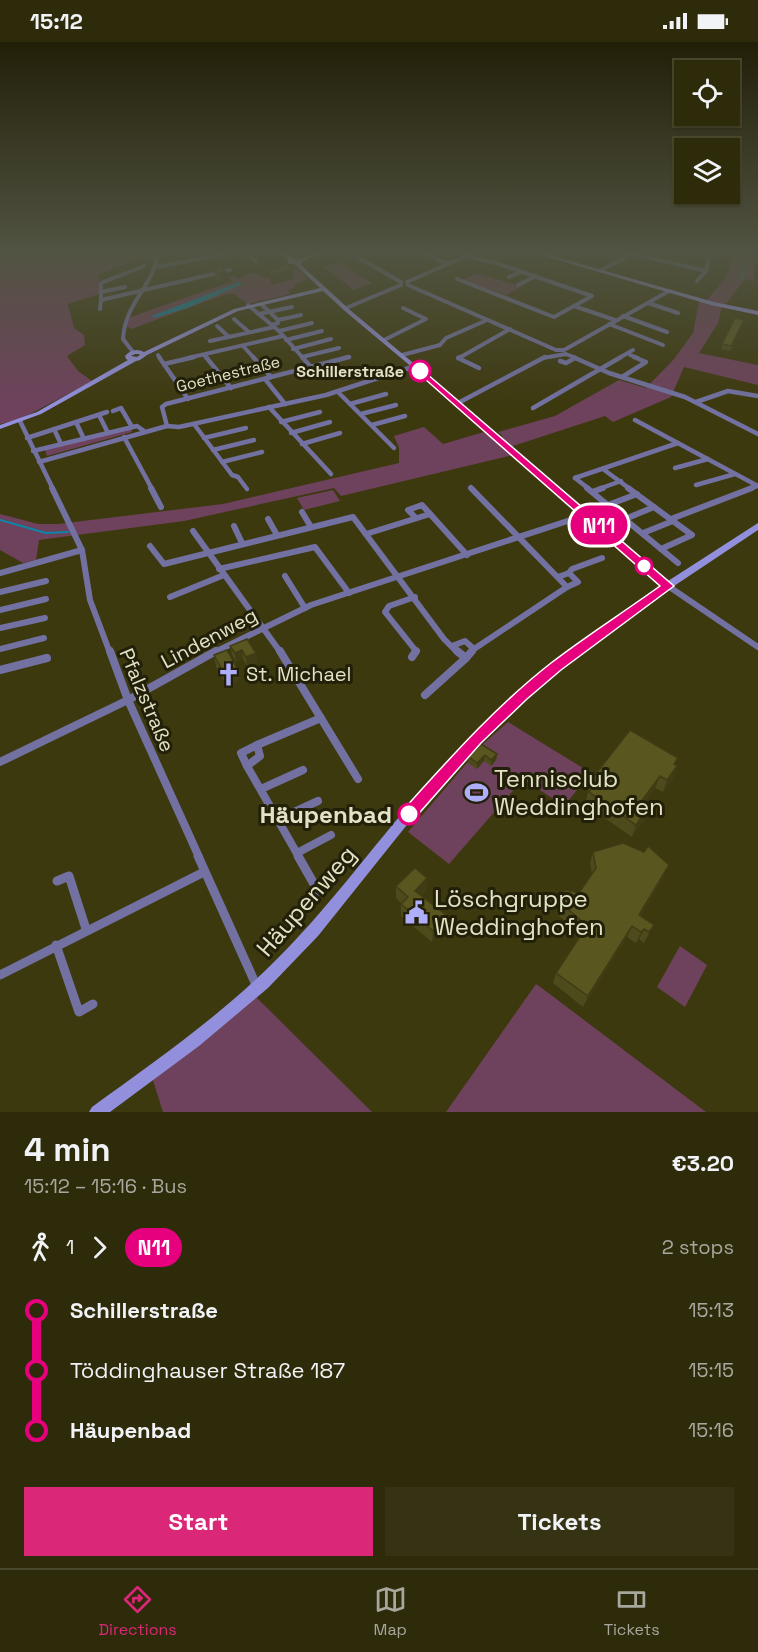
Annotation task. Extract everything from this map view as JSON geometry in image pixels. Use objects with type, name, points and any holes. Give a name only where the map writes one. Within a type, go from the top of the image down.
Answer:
[{"type":"street","points":[[100,309],[101,303]]},
{"type":"street","points":[[132,303],[126,311],[123,342],[132,357]]},
{"type":"street","points":[[0,427],[20,421],[118,369],[132,357],[142,358],[144,354],[248,305],[258,303]]},
{"type":"street","points":[[266,303],[261,304],[278,320]]},
{"type":"street","points":[[340,303],[668,586],[758,647]]},
{"type":"street","points":[[346,308],[357,303]]},
{"type":"street","points":[[449,303],[599,369],[696,402],[758,434]]},
{"type":"street","points":[[516,303],[554,317],[580,303]]},
{"type":"street","points":[[458,403],[547,356],[561,352],[648,303],[678,313]]},
{"type":"street","points":[[717,303],[758,313]]},
{"type":"street","name":"Goethestraße","points":[[248,305],[279,331],[311,367]]},
{"type":"street","points":[[574,306],[615,320]]},
{"type":"street","points":[[259,314],[292,307]]},
{"type":"street","points":[[384,340],[426,319],[403,308]]},
{"type":"street","points":[[210,340],[273,326],[278,323],[278,320],[301,315]]},
{"type":"street","points":[[623,316],[667,332]]},
{"type":"street","points":[[234,319],[249,332]]},
{"type":"street","points":[[402,355],[440,345],[446,338],[488,320]]},
{"type":"street","name":"Goethestraße","points":[[279,331],[312,323]]},
{"type":"street","points":[[609,324],[663,345]]},
{"type":"street","points":[[217,326],[229,337]]},
{"type":"street","points":[[479,368],[458,358],[510,330]]},
{"type":"street","name":"Goethestraße","points":[[284,338],[322,331]]},
{"type":"street","points":[[164,364],[284,338]]},
{"type":"street","name":"Goethestraße","points":[[293,349],[331,339]]},
{"type":"street","points":[[243,346],[285,404]]},
{"type":"street","name":"Goethestraße","points":[[302,357],[339,348]]},
{"type":"street","points":[[533,408],[631,353],[646,362],[622,377]]},
{"type":"street","points":[[158,355],[188,399]]},
{"type":"street","points":[[204,355],[231,388]]},
{"type":"street","name":"Goethestraße","points":[[166,426],[163,406],[349,357]]},
{"type":"street","points":[[560,361],[566,363],[575,358]]},
{"type":"street","points":[[39,462],[144,431],[166,426],[171,428],[194,424],[338,392],[415,366]]},
{"type":"street","points":[[696,402],[728,391],[758,396]]},
{"type":"street","points":[[338,392],[394,448]]},
{"type":"street","points":[[350,404],[386,394]]},
{"type":"street","points":[[361,414],[396,405]]},
{"type":"street","points":[[269,407],[310,454],[318,458],[331,474]]},
{"type":"street","points":[[27,438],[121,408],[132,427]]},
{"type":"street","points":[[281,422],[320,411]]},
{"type":"street","points":[[99,415],[108,433]]},
{"type":"street","points":[[372,425],[405,416]]},
{"type":"street","points":[[635,420],[757,486]]},
{"type":"street","name":"Pfalzstraße","points":[[20,421],[82,550],[90,600],[128,700],[258,988]]},
{"type":"street","points":[[76,422],[84,439]]},
{"type":"street","points":[[291,433],[330,422]]},
{"type":"street","points":[[194,424],[222,462],[247,489]]},
{"type":"street","points":[[33,451],[132,427],[140,426],[144,431]]},
{"type":"street","points":[[204,438],[246,428]]},
{"type":"street","points":[[54,429],[61,444]]},
{"type":"street","points":[[302,444],[340,433]]},
{"type":"street","points":[[124,437],[161,507]]},
{"type":"street","points":[[213,450],[254,440]]},
{"type":"street","points":[[678,443],[575,478],[678,563]]},
{"type":"street","points":[[222,462],[262,452]]},
{"type":"street","points":[[675,468],[708,459]]},
{"type":"street","points":[[603,469],[692,536],[661,549]]},
{"type":"street","points":[[696,485],[735,474]]},
{"type":"street","points":[[592,492],[621,481]]},
{"type":"street","points":[[642,533],[757,486]]},
{"type":"street","points":[[471,488],[567,586]]},
{"type":"street","points":[[608,505],[637,494]]},
{"type":"street","points":[[416,518],[408,510],[422,505],[467,555]]},
{"type":"street","points":[[625,519],[654,507]]},
{"type":"street","points":[[302,512],[310,526]]},
{"type":"street","points":[[366,534],[430,514]]},
{"type":"street","name":"Lindenweg","points":[[0,762],[128,700],[261,628],[305,608],[586,514]]},
{"type":"street","points":[[150,546],[164,564],[210,555],[242,543],[353,517],[452,646],[466,658]]},
{"type":"street","points":[[268,519],[276,535]]},
{"type":"street","points":[[234,526],[242,543]]},
{"type":"street","name":"Häupenweg","points":[[97,1112],[196,1039],[258,988],[328,915],[393,833],[476,739],[556,666],[668,586],[758,526]]},
{"type":"street","points":[[193,531],[280,652],[358,779]]},
{"type":"street","points":[[219,569],[315,547],[349,593]]},
{"type":"street","points":[[0,573],[82,550]]},
{"type":"street","points":[[558,577],[602,558]]},
{"type":"street","points":[[425,695],[474,649],[567,586],[578,582],[569,573]]},
{"type":"street","points":[[170,597],[224,575]]},
{"type":"street","points":[[285,576],[305,608]]},
{"type":"street","points":[[0,592],[46,581]]},
{"type":"street","points":[[412,657],[416,651],[385,612],[389,606],[415,597]]},
{"type":"street","points":[[0,610],[46,599]]},
{"type":"street","points":[[0,628],[45,618]]},
{"type":"street","points":[[0,649],[44,638]]},
{"type":"street","points":[[452,646],[465,641],[474,649]]},
{"type":"street","points":[[0,670],[47,658]]},
{"type":"street","points":[[318,891],[241,753],[321,718]]},
{"type":"street","points":[[247,766],[260,756],[257,745]]},
{"type":"street","points":[[261,789],[303,770]]},
{"type":"street","points":[[279,819],[318,801]]},
{"type":"street","points":[[297,853],[331,835]]},
{"type":"street","points":[[0,975],[86,929],[204,872]]},
{"type":"street","points":[[57,881],[69,876],[86,929]]},
{"type":"street","points":[[56,945],[79,1012],[93,1004]]},
{"type":"shaded area","points":[[0,303],[71,303],[68,304],[74,328],[84,335],[85,345],[67,356],[78,371],[92,381],[21,419],[0,424]]},
{"type":"shaded area","points":[[171,303],[202,303],[131,329],[124,324],[125,319]]},
{"type":"shaded area","points":[[699,303],[722,307],[718,323],[699,353],[758,365],[758,385],[684,367],[671,397],[613,422],[605,416],[513,446],[513,455],[341,496],[334,488],[184,521],[39,540],[36,560],[23,563],[0,550],[0,514],[38,524],[58,524],[223,504],[399,463],[399,448],[394,436],[424,427],[443,444],[484,432],[494,439],[503,436],[498,432],[555,416],[619,380],[646,388],[674,359],[693,333]]},
{"type":"shaded area","points":[[131,428],[132,432],[47,456],[45,450]]},
{"type":"shaded area","points":[[333,490],[340,501],[304,510],[297,498]]},
{"type":"shaded area","name":"Tennisclub Weddinghofen","points":[[508,722],[591,773],[564,806],[523,779],[449,864],[408,832],[483,744]]},
{"type":"shaded area","points":[[680,946],[707,965],[685,1007],[657,987]]},
{"type":"shaded area","points":[[536,984],[543,989],[706,1112],[446,1112]]},
{"type":"shaded area","points":[[253,994],[372,1112],[163,1112],[150,1071]]},
{"type":"water","points":[[185,303],[199,303],[154,318],[152,316]]},
{"type":"building","points":[[735,318],[744,320],[731,346],[722,344]]},
{"type":"building","points":[[247,639],[256,653],[246,657],[242,650],[235,653],[230,646]]},
{"type":"building","points":[[227,650],[237,668],[224,673],[214,655]]},
{"type":"building","points":[[630,730],[678,758],[674,764],[677,766],[667,780],[660,776],[640,803],[648,808],[636,825],[589,792],[596,783],[591,780]]},
{"type":"building","points":[[481,744],[497,754],[491,760],[485,755],[477,763],[469,757]]},
{"type":"building","points":[[623,843],[644,852],[648,846],[669,865],[639,915],[654,925],[649,932],[644,929],[641,932],[632,926],[588,996],[556,973],[587,926],[560,902],[565,890],[579,893],[596,868],[593,852]]},
{"type":"building","points":[[415,868],[427,878],[415,891],[446,915],[433,931],[401,904],[408,897],[396,886]]},
{"type":"waterway","points":[[0,520],[46,533],[68,532]]},
{"type":"bus line","name":"N11","points":[[409,814],[476,739],[522,695],[556,666],[668,586],[641,564],[610,533],[589,518],[420,371]]},
{"type":"place","name":"Schillerstraße","points":[[420,371]]},
{"type":"place","name":"St. Michael","points":[[228,674]]},
{"type":"place","name":"Tennisclub Weddinghofen","points":[[476,792]]},
{"type":"place","name":"Häupenbad","points":[[409,814]]},
{"type":"place","name":"Löschgruppe Weddinghofen","points":[[416,912]]}]
